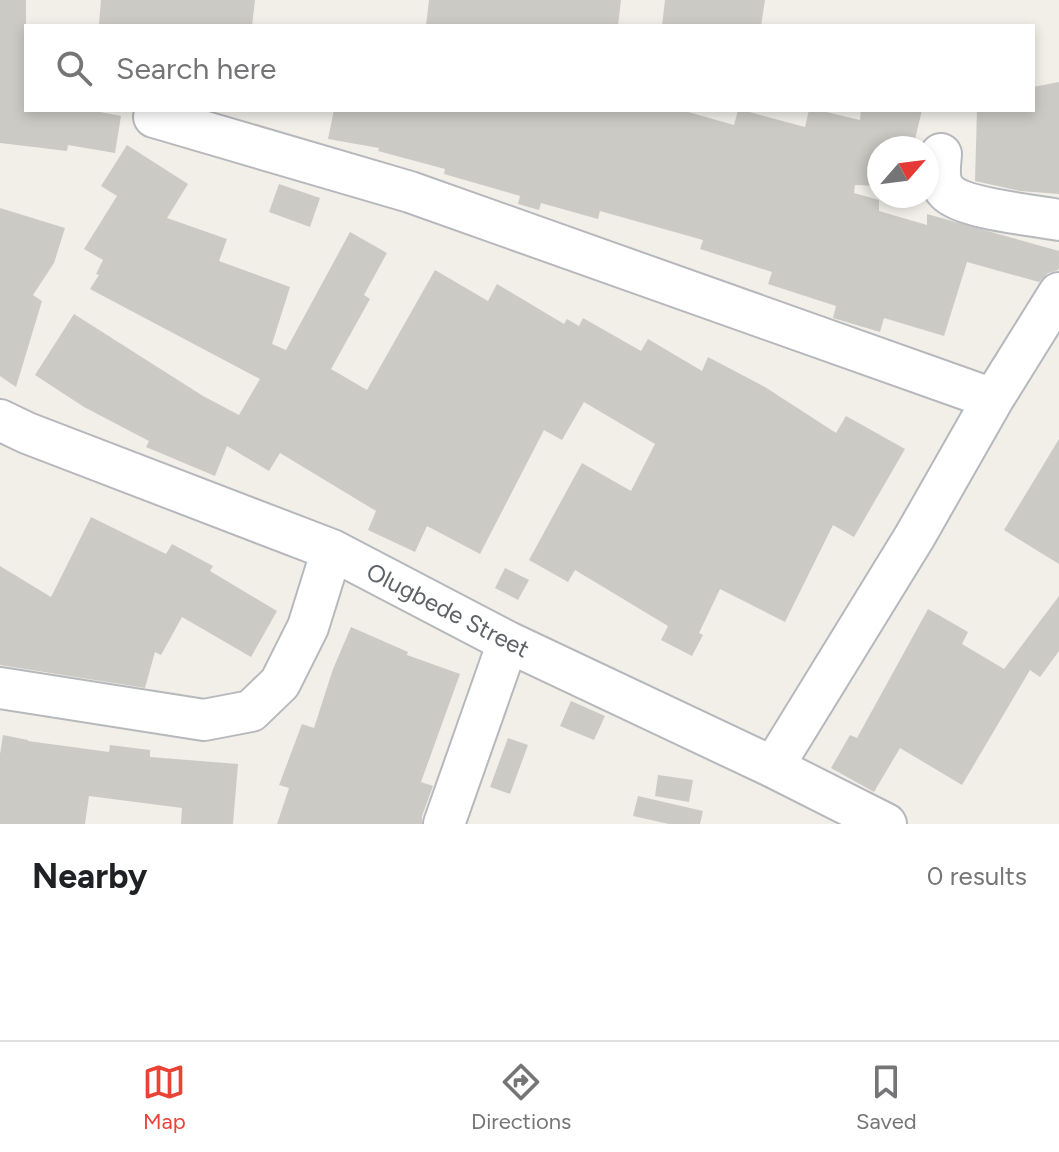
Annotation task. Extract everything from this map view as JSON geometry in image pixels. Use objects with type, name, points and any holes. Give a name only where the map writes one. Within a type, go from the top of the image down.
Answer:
[{"type":"street","points":[[154,117],[410,192],[993,399]]},
{"type":"street","points":[[941,154],[940,179],[946,191],[965,203],[1059,220]]},
{"type":"street","points":[[773,767],[1059,293]]},
{"type":"street","name":"Olugbede Street","points":[[0,420],[332,550],[508,642],[886,824]]},
{"type":"street","points":[[0,688],[204,720],[251,711],[280,683],[308,627],[332,550]]},
{"type":"street","points":[[444,824],[508,642]]},
{"type":"building","points":[[0,0],[26,0],[24,112],[100,112],[121,116],[115,153],[68,145],[67,151],[0,143]]},
{"type":"building","points":[[101,0],[255,0],[252,24],[99,24]]},
{"type":"building","points":[[429,0],[621,0],[618,24],[426,24]]},
{"type":"building","points":[[665,0],[765,0],[761,24],[662,24]]},
{"type":"building","points":[[1059,82],[1059,194],[1020,191],[975,181],[977,112],[1035,112],[1035,87]]},
{"type":"building","points":[[334,112],[688,112],[734,125],[737,112],[749,112],[805,127],[809,112],[826,112],[860,120],[861,112],[922,112],[916,136],[867,136],[867,186],[855,185],[854,193],[867,197],[867,208],[879,208],[879,211],[927,225],[927,214],[1059,251],[1059,268],[1039,282],[967,262],[944,336],[884,318],[880,332],[833,318],[836,306],[768,284],[772,272],[700,249],[703,240],[600,211],[598,219],[541,203],[539,210],[518,204],[520,196],[444,174],[445,169],[378,151],[379,148],[328,139]]},
{"type":"building","points":[[127,145],[188,184],[167,218],[227,239],[219,261],[290,287],[272,344],[286,350],[350,232],[387,253],[364,295],[370,299],[331,369],[367,390],[435,270],[488,301],[497,284],[564,324],[567,319],[579,326],[583,318],[641,351],[648,339],[702,371],[708,357],[765,387],[836,433],[846,416],[905,449],[854,537],[833,525],[785,622],[720,589],[699,633],[703,635],[692,656],[661,640],[668,626],[575,570],[568,582],[529,560],[582,463],[631,491],[655,444],[584,402],[562,440],[544,430],[480,554],[427,526],[415,552],[368,530],[376,511],[280,453],[269,471],[227,446],[215,476],[146,447],[149,441],[84,407],[35,375],[74,314],[203,396],[239,415],[260,379],[90,289],[99,275],[96,274],[103,260],[84,249],[117,196],[101,186]]},
{"type":"building","points":[[279,184],[320,198],[310,227],[269,212]]},
{"type":"building","points":[[0,208],[65,228],[54,263],[33,295],[42,301],[16,387],[0,376]]},
{"type":"building","points":[[1059,439],[1059,564],[1004,530]]},
{"type":"building","points":[[91,517],[166,554],[172,544],[213,566],[210,571],[277,611],[251,657],[182,617],[161,655],[155,652],[145,688],[0,665],[0,566],[51,597]]},
{"type":"building","points":[[505,568],[529,580],[518,600],[495,588]]},
{"type":"building","points":[[1059,596],[1059,651],[1040,677],[1030,670],[962,785],[900,748],[874,792],[831,768],[850,735],[857,738],[928,609],[968,632],[962,644],[1004,669]]},
{"type":"building","points":[[351,627],[408,652],[407,655],[460,674],[421,782],[433,786],[422,824],[277,824],[289,788],[279,785],[302,724],[314,728],[333,669]]},
{"type":"building","points":[[571,701],[605,716],[594,740],[560,726]]},
{"type":"building","points":[[3,735],[109,752],[110,745],[150,750],[150,757],[238,764],[233,824],[181,824],[182,808],[89,796],[85,824],[0,824]]},
{"type":"building","points":[[508,738],[528,745],[510,794],[490,787]]},
{"type":"building","points":[[658,775],[693,780],[689,802],[655,796]]},
{"type":"building","points":[[638,796],[703,811],[700,824],[669,824],[633,816]]}]
